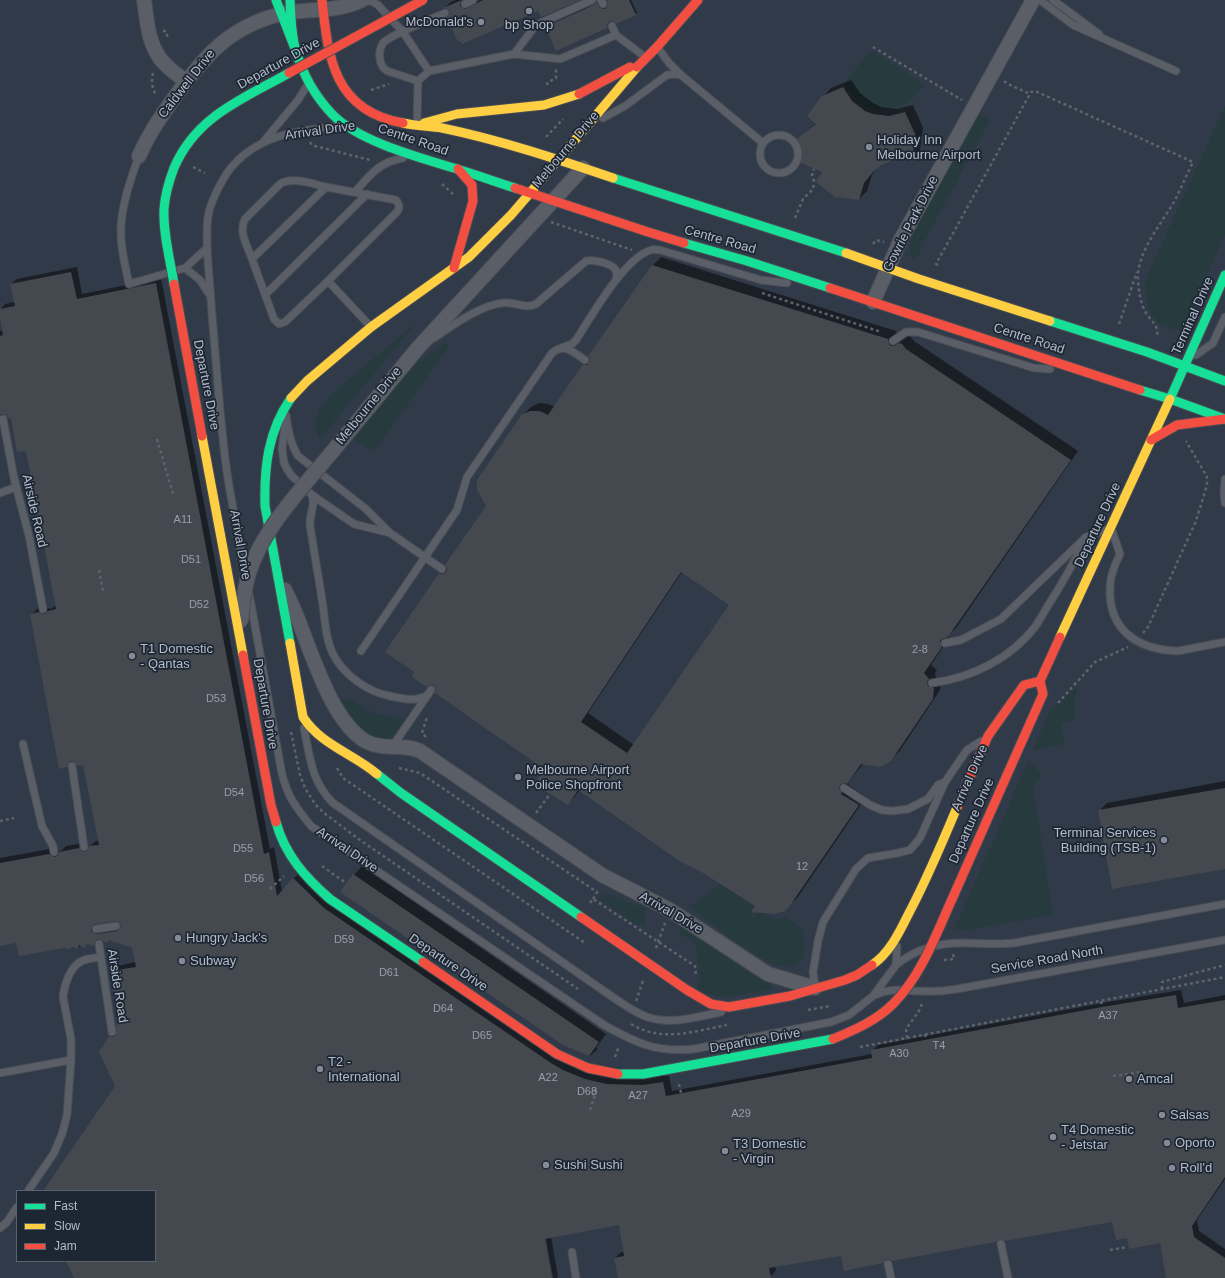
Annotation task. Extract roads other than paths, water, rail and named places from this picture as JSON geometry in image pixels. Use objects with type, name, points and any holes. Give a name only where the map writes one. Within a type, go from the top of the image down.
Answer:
[{"type":"main road","name":"Centre Road","points":[[276,0],[289,9],[296,52],[314,94],[326,108],[346,126],[366,137],[417,157],[458,169],[648,232],[825,286],[1129,387],[1170,399],[1225,419]]},
{"type":"main road","name":"Departure Drive","points":[[423,0],[218,113],[202,126],[187,145],[177,162],[169,184],[164,208],[166,234],[271,805],[285,848],[302,872],[330,899],[566,1059],[583,1067],[602,1073],[617,1075],[643,1074],[818,1043],[841,1037],[864,1026],[892,1005],[906,990],[925,960],[1043,694],[1040,681],[1186,363]]},
{"type":"main road","name":"Melbourne Drive","points":[[285,407],[298,390],[371,327],[469,257],[511,215],[644,59],[657,47],[698,0]]},
{"type":"main road","name":"Centre Road","points":[[321,3],[333,69],[351,98],[365,108],[383,117],[402,124],[417,124],[494,140],[558,160],[888,268],[926,282],[1186,363],[1225,381]]},
{"type":"main road","name":"Melbourne Drive","points":[[417,124],[457,114],[526,108],[566,99],[604,81],[644,59]]},
{"type":"main road","name":"Arrival Drive","points":[[374,124],[402,124]]},
{"type":"main road","name":"Arrival Drive","points":[[346,126],[360,125]]},
{"type":"main road","points":[[454,268],[473,201],[472,185],[458,169]]},
{"type":"main road","name":"Terminal Drive","points":[[1186,363],[1225,275]]},
{"type":"main road","name":"Arrival Drive","points":[[285,407],[273,429],[267,452],[264,484],[265,506],[303,717],[308,727],[315,734],[364,763],[401,793],[650,964],[703,1000],[716,1005],[729,1007],[790,996],[845,980],[868,968],[885,953],[898,935],[922,888],[988,736],[1024,685],[1040,681]]},
{"type":"main road","points":[[1151,440],[1170,428],[1181,424],[1225,419]]},
{"type":"street","points":[[144,0],[150,38],[156,51],[163,62],[186,82]]},
{"type":"street","name":"Gowrie Park Drive","points":[[873,302],[901,239],[1032,0]]},
{"type":"street","name":"Caldwell Drive","points":[[139,156],[153,127],[186,82],[210,53],[232,35],[254,23],[289,9],[321,3],[360,1]]},
{"type":"street","name":"Melbourne Drive","points":[[240,642],[241,622],[249,573],[265,537],[276,520],[417,349],[583,168]]},
{"type":"street","name":"Arrival Drive","points":[[277,573],[296,612],[315,665],[329,694],[345,722],[356,734],[367,742],[379,746],[411,748],[420,751],[602,875],[670,910],[768,974],[815,988]]},
{"type":"lane","points":[[465,4],[473,0]]},
{"type":"lane","points":[[514,54],[536,25],[592,0]]},
{"type":"lane","points":[[1040,0],[1073,25],[1086,32],[1103,38],[1176,71]]},
{"type":"lane","points":[[1053,0],[1103,38]]},
{"type":"lane","points":[[360,1],[368,1],[376,4],[403,32],[429,71]]},
{"type":"lane","points":[[418,81],[384,69],[381,64],[380,52],[385,42],[445,13]]},
{"type":"lane","points":[[612,26],[616,35],[644,59]]},
{"type":"lane","points":[[417,124],[418,81],[429,71],[514,54],[560,59],[616,35]]},
{"type":"lane","points":[[657,47],[669,63],[681,75],[763,143]]},
{"type":"lane","points":[[583,130],[625,106],[667,75],[681,75]]},
{"type":"lane","name":"Arrival Drive","points":[[263,143],[298,100],[309,82]]},
{"type":"lane","name":"Arrival Drive","points":[[346,126],[292,132],[263,143],[245,155],[227,174],[213,201],[208,216],[207,248],[210,296],[226,465],[282,774],[290,799],[311,826],[319,832],[604,1025],[623,1036],[648,1046],[664,1050],[678,1051],[694,1049],[831,1022],[849,1015],[873,996],[896,965],[898,935]]},
{"type":"lane","points":[[771,136],[787,136],[796,144],[798,156],[796,162],[787,171],[781,173],[769,170],[761,161],[760,155],[763,143],[771,136]]},
{"type":"lane","points":[[139,156],[128,187],[121,225],[129,284],[185,268],[207,248]]},
{"type":"lane","points":[[355,192],[382,164],[392,160],[417,157]]},
{"type":"lane","points":[[288,180],[355,192],[396,200],[399,204],[398,211],[283,324],[279,324],[274,319],[242,233],[242,223],[280,184],[288,180]]},
{"type":"lane","points":[[252,260],[326,187]]},
{"type":"lane","points":[[265,295],[367,194]]},
{"type":"lane","points":[[361,651],[457,510],[467,477],[552,353],[572,344],[576,340],[616,280],[632,262],[652,250],[660,250],[761,280],[825,286]]},
{"type":"lane","points":[[417,349],[460,321],[481,310],[503,303],[527,307],[536,304],[586,261],[595,261],[612,267],[617,273],[616,280]]},
{"type":"lane","points":[[185,268],[200,280],[210,296]]},
{"type":"lane","points":[[328,281],[371,327]]},
{"type":"lane","points":[[1186,363],[1213,343],[1225,317]]},
{"type":"lane","points":[[893,341],[906,332],[918,332],[1034,368],[1086,372]]},
{"type":"lane","points":[[561,348],[571,350],[585,360]]},
{"type":"lane","points":[[285,407],[282,449],[284,463],[291,475],[312,495],[354,524],[390,533]]},
{"type":"lane","points":[[285,407],[290,438],[293,448],[298,456],[366,509],[390,533],[442,569]]},
{"type":"lane","name":"Airside Road","points":[[3,419],[16,487],[29,536],[43,609]]},
{"type":"lane","points":[[1225,479],[1225,503]]},
{"type":"lane","points":[[0,493],[16,487]]},
{"type":"lane","points":[[312,495],[314,500],[310,525],[327,634],[333,653],[347,673],[376,692],[412,700],[423,698],[430,692],[392,747]]},
{"type":"lane","points":[[944,643],[961,640],[1001,620],[1086,537],[1111,528],[1120,554],[1111,575],[1111,604],[1114,616],[1120,628],[1126,634],[1135,640],[1161,650],[1178,651],[1225,642]]},
{"type":"lane","points":[[932,683],[960,678],[974,672],[1000,658],[1017,646],[1034,628],[1069,572],[1086,537]]},
{"type":"lane","name":"Arrival Drive","points":[[303,717],[311,766],[315,778],[320,788],[333,803],[633,1010],[648,1017],[667,1020],[694,1017],[724,1011],[729,1007]]},
{"type":"lane","points":[[815,988],[814,972],[818,941],[823,922],[856,869],[863,861],[874,857],[904,852],[910,850],[916,844],[926,826],[945,782],[967,750],[988,736]]},
{"type":"lane","points":[[23,744],[42,826],[53,846],[54,852]]},
{"type":"lane","points":[[72,766],[84,847]]},
{"type":"lane","points":[[844,788],[870,805],[882,810],[893,811],[908,809],[925,801],[932,796],[938,785],[945,782]]},
{"type":"lane","name":"Service Road North","points":[[896,965],[909,955],[924,949],[961,943],[998,945],[1014,943],[1225,904]]},
{"type":"lane","points":[[96,930],[116,926]]},
{"type":"lane","name":"Service Road North","points":[[873,996],[881,992],[893,990],[923,992],[957,989],[1225,940]]},
{"type":"lane","name":"Airside Road","points":[[99,944],[112,1032]]},
{"type":"lane","points":[[29,1190],[54,1153],[62,1134],[67,1115],[71,1039],[63,997],[64,990],[72,970],[77,965],[82,961],[101,957]]},
{"type":"lane","points":[[0,1073],[71,1060]]},
{"type":"lane","points":[[0,1228],[7,1222],[16,1208]]},
{"type":"lane","points":[[1001,1244],[1008,1278]]},
{"type":"lane","points":[[572,1252],[576,1278]]},
{"type":"lane","points":[[888,1264],[891,1278]]},
{"type":"place","name":"bp Shop","points":[[529,11]]},
{"type":"place","name":"McDonald's","points":[[481,22]]},
{"type":"place","name":"Holiday Inn Melbourne Airport","points":[[869,147]]},
{"type":"place","name":"T1 Domestic - Qantas","points":[[132,656]]},
{"type":"place","name":"Melbourne Airport Police Shopfront","points":[[518,777]]},
{"type":"place","name":"Terminal Services Building (TSB-1)","points":[[1164,840]]},
{"type":"place","name":"Hungry Jack's","points":[[178,938]]},
{"type":"place","name":"Subway","points":[[182,961]]},
{"type":"place","name":"T2 - International","points":[[320,1069]]},
{"type":"place","name":"Amcal","points":[[1129,1079]]},
{"type":"place","name":"Salsas","points":[[1162,1115]]},
{"type":"place","name":"T4 Domestic - Jetstar","points":[[1053,1137]]},
{"type":"place","name":"Oporto","points":[[1167,1143]]},
{"type":"place","name":"T3 Domestic - Virgin","points":[[725,1151]]},
{"type":"place","name":"Sushi Sushi","points":[[546,1165]]},
{"type":"place","name":"Roll'd","points":[[1172,1168]]}]
